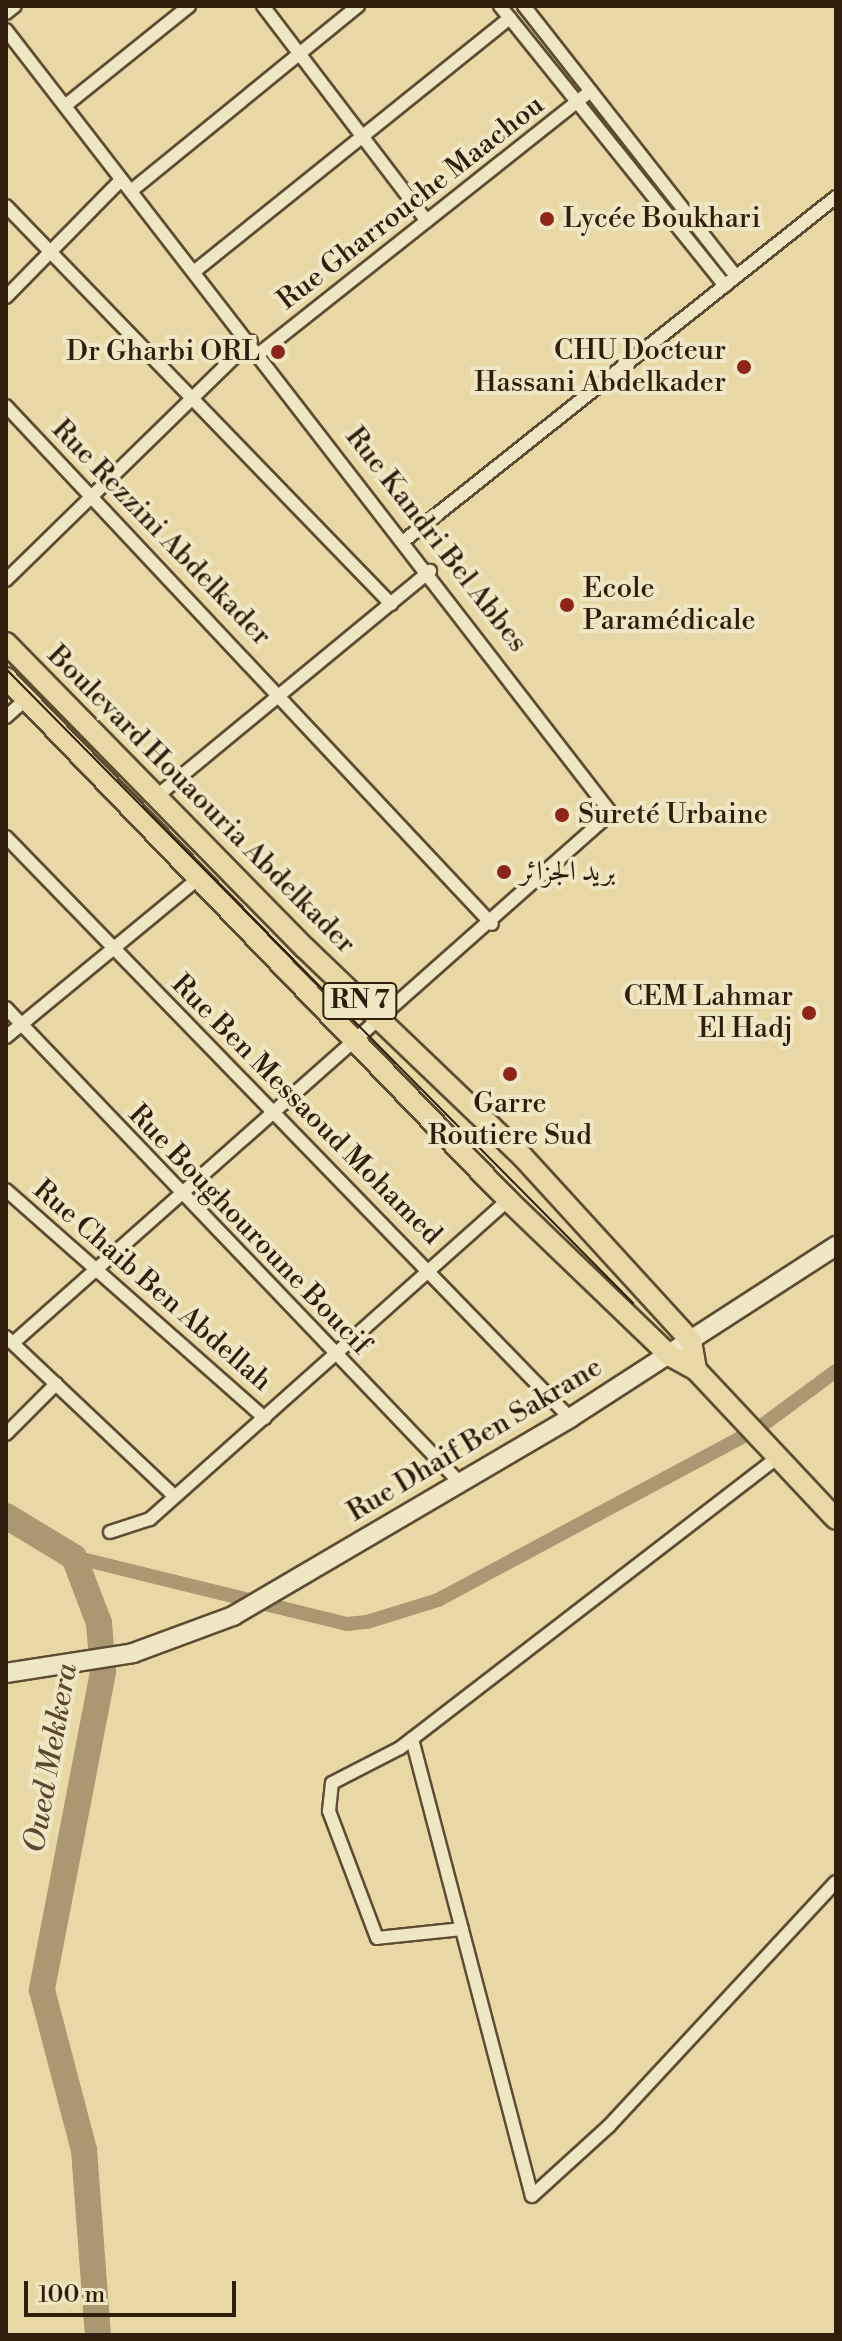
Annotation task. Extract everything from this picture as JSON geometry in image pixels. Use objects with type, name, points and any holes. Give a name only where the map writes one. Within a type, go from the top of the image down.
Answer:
[{"type":"main road","name":"Boulevard Houaouria Abdelkader","points":[[6,643],[522,1156],[691,1341]]},
{"type":"main road","name":"Boulevard Houaouria Abdelkader","points":[[6,678],[508,1200],[669,1355],[696,1370]]},
{"type":"main road","name":"Rue Dhaif Ben Sakrane","points":[[6,1673],[67,1666],[133,1653],[233,1616],[570,1418],[836,1246]]},
{"type":"main road","points":[[691,1341],[696,1370]]},
{"type":"main road","name":"RN 7","points":[[696,1370],[836,1519]]},
{"type":"street","points":[[6,13],[15,6]]},
{"type":"street","points":[[66,105],[189,6]]},
{"type":"street","points":[[263,6],[427,221]]},
{"type":"street","points":[[131,191],[358,6]]},
{"type":"street","points":[[500,6],[725,286]]},
{"type":"street","points":[[524,6],[736,276]]},
{"type":"street","points":[[195,271],[510,18]]},
{"type":"street","name":"Rue Kandri Bel Abbes","points":[[6,30],[608,801],[607,824],[98,1270],[10,1340]]},
{"type":"street","points":[[540,55],[554,44]]},
{"type":"street","name":"Rue Gharrouche Maachou","points":[[260,353],[591,91]]},
{"type":"street","points":[[6,297],[121,180]]},
{"type":"street","points":[[405,540],[836,197]]},
{"type":"street","points":[[6,206],[391,604]]},
{"type":"street","points":[[6,580],[251,341]]},
{"type":"street","name":"Rue Rezzini Abdelkader","points":[[6,406],[281,694],[492,924]]},
{"type":"street","points":[[157,796],[430,571]]},
{"type":"street","points":[[6,717],[26,699]]},
{"type":"street","name":"Rue Ben Messaoud Mohamed","points":[[6,837],[432,1270],[570,1418]]},
{"type":"street","points":[[6,1037],[112,946],[200,877]]},
{"type":"street","name":"Rue Boughouroune Boucif","points":[[6,1008],[180,1197],[460,1483]]},
{"type":"street","name":"Rue Chaib Ben Abdellah","points":[[6,1190],[265,1418]]},
{"type":"street","points":[[110,1532],[138,1528],[508,1200]]},
{"type":"street","points":[[10,1340],[174,1496]]},
{"type":"street","points":[[6,1434],[56,1384]]},
{"type":"street","points":[[462,1929],[377,1938],[329,1811],[328,1795],[339,1777],[412,1739],[770,1450]]},
{"type":"street","points":[[412,1739],[532,2196],[609,2126],[836,1882]]},
{"type":"waterway","points":[[74,1557],[347,1624],[367,1622],[438,1600],[760,1427],[836,1371]]},
{"type":"waterway","name":"Oued Mekkera","points":[[6,1516],[74,1557],[99,1623],[103,1672],[42,1990],[84,2150],[98,2335]]},
{"type":"tram line","points":[[6,669],[633,1303]]},
{"type":"place","name":"Lycée Boukhari","points":[[547,219]]},
{"type":"place","name":"Dr Gharbi ORL","points":[[278,352]]},
{"type":"place","name":"CHU Docteur Hassani Abdelkader","points":[[744,367]]},
{"type":"place","name":"Ecole Paramédicale","points":[[567,605]]},
{"type":"place","name":"Sureté Urbaine","points":[[562,815]]},
{"type":"place","name":"بريد الجزائر","points":[[504,872]]},
{"type":"place","name":"CEM Lahmar El Hadj","points":[[809,1013]]},
{"type":"place","name":"Garre Routiere Sud","points":[[510,1074]]}]
